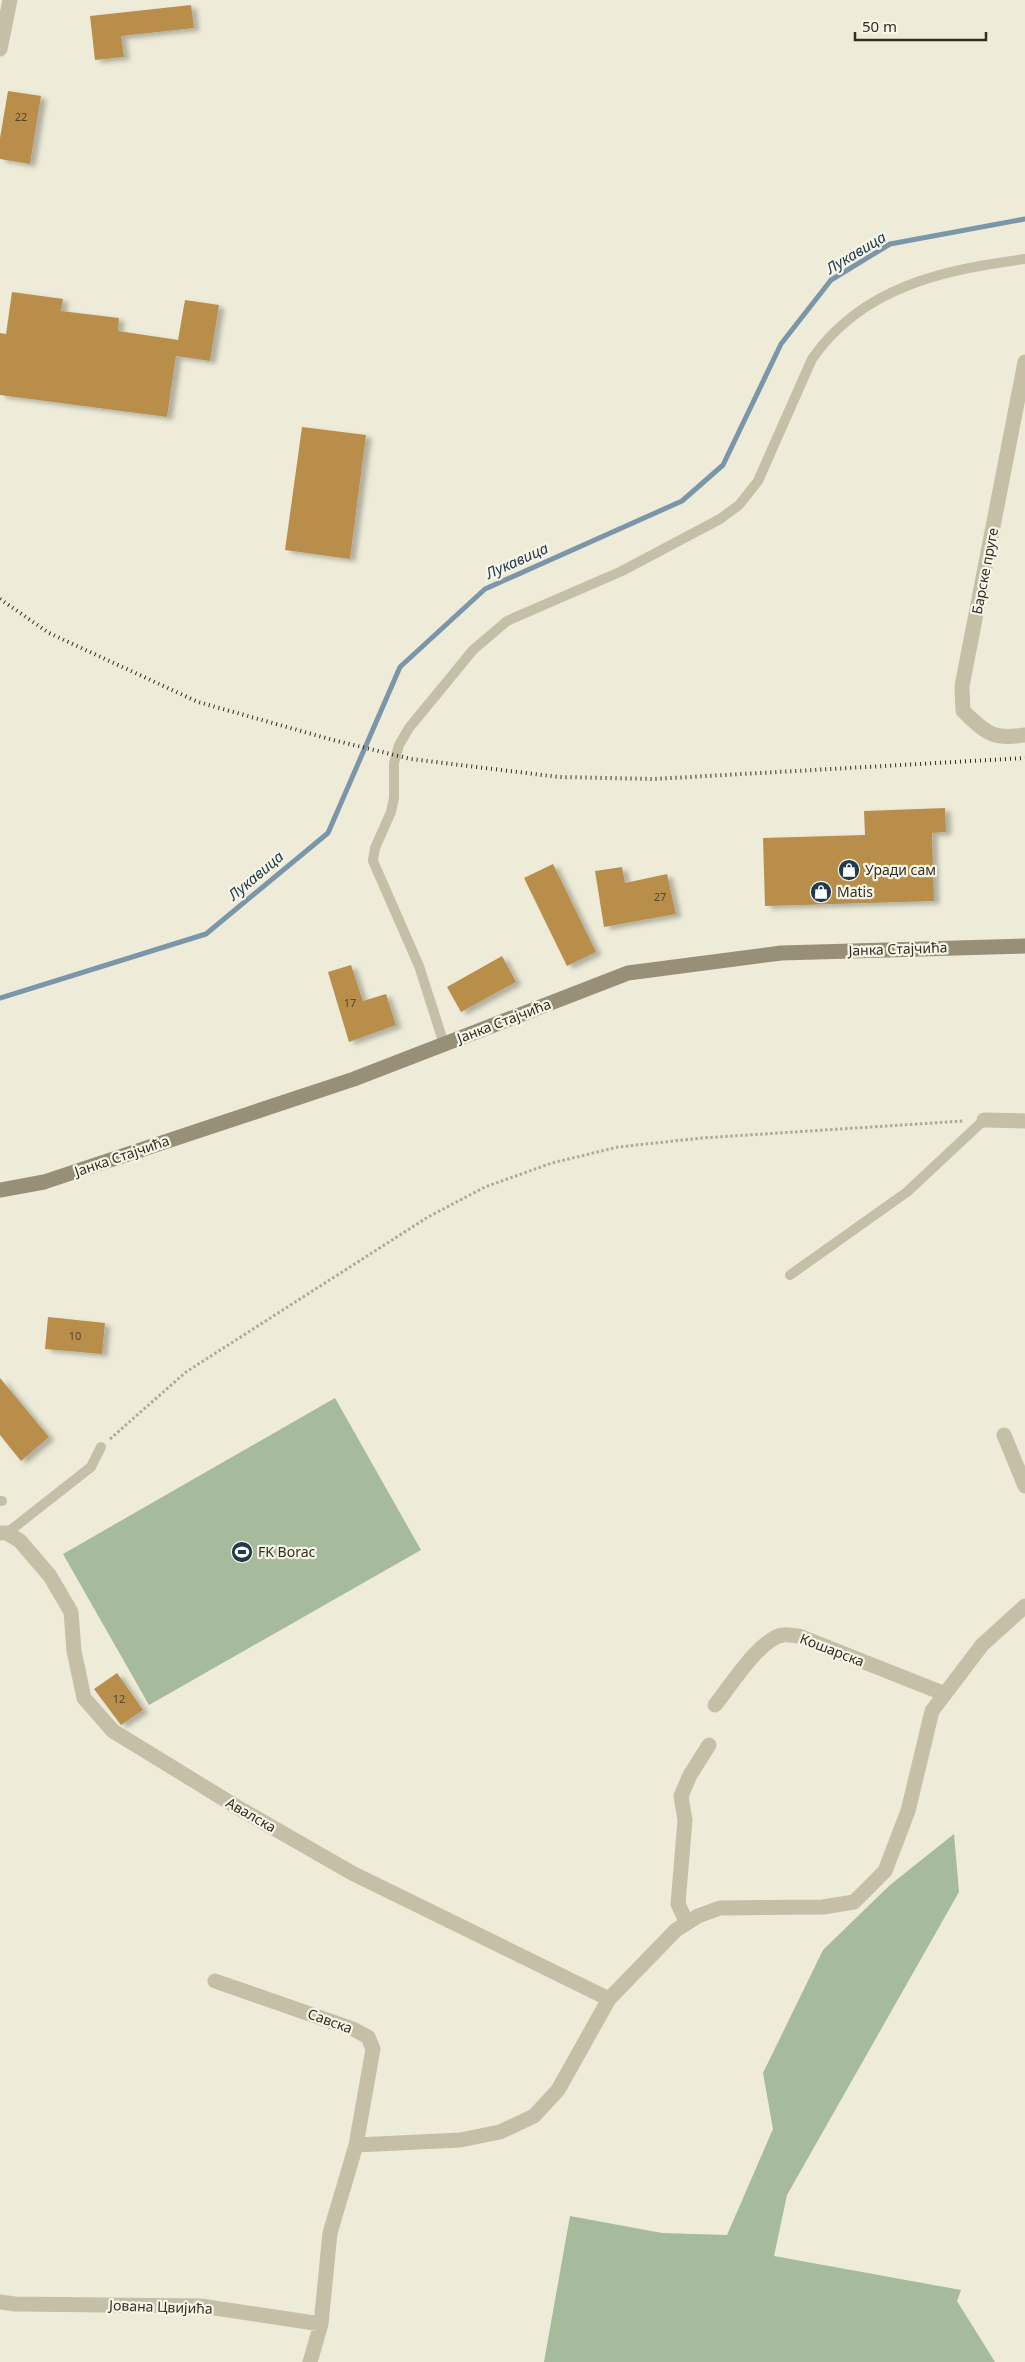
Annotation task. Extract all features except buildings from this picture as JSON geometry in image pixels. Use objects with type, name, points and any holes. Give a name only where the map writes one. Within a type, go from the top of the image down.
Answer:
[{"type":"street","points":[[0,49],[10,0]]},
{"type":"street","name":"Барске пруге","points":[[1025,362],[962,686],[963,711],[986,733],[1006,738],[1025,735]]},
{"type":"street","name":"Јанка Стајчића","points":[[0,1190],[44,1182],[354,1079],[628,973],[781,953],[1025,946]]},
{"type":"street","points":[[984,1120],[1025,1121]]},
{"type":"street","points":[[1004,1435],[1025,1486]]},
{"type":"street","name":"Авалска","points":[[4,1533],[20,1541],[50,1576],[71,1612],[74,1651],[84,1698],[113,1731],[236,1808],[352,1873],[609,1999]]},
{"type":"street","points":[[356,2145],[460,2140],[500,2132],[534,2116],[558,2090],[609,1999],[676,1930],[698,1916],[720,1908],[823,1907],[854,1902],[885,1871],[908,1811],[932,1711],[982,1645],[1025,1606]]},
{"type":"street","name":"Кошарска","points":[[715,1705],[760,1649],[772,1639],[784,1634],[799,1636],[944,1694]]},
{"type":"street","points":[[687,1923],[678,1904],[684,1820],[681,1796],[690,1775],[709,1745]]},
{"type":"street","name":"Савска","points":[[215,1981],[353,2028],[368,2037],[373,2049],[356,2145],[330,2233],[321,2324],[310,2362]]},
{"type":"street","name":"Јована Цвијића","points":[[0,2302],[15,2304],[201,2306],[321,2324]]},
{"type":"lane","points":[[444,1044],[419,966],[373,861],[375,848],[391,812],[396,754],[409,728],[473,650],[507,621],[622,571],[720,519],[739,505],[758,481],[812,359],[823,343],[850,316],[878,298],[902,287],[971,268],[1025,259]]},
{"type":"lane","points":[[790,1275],[907,1192],[984,1120]]},
{"type":"lane","points":[[4,1533],[91,1467],[101,1447]]},
{"type":"path","points":[[101,1447],[186,1372],[428,1218],[485,1187],[552,1163],[618,1147],[702,1138],[984,1120]]},
{"type":"green space","name":"FK Borac","points":[[335,1398],[421,1550],[149,1705],[63,1554]]},
{"type":"green space","points":[[954,1834],[959,1892],[787,2195],[774,2256],[961,2290],[957,2301],[995,2362],[544,2362],[570,2216],[662,2233],[727,2235],[773,2129],[763,2073],[823,1950],[890,1885]]},
{"type":"waterway","name":"Лукавица","points":[[0,998],[206,934],[328,833],[400,667],[485,589],[682,501],[723,465],[781,344],[831,280],[890,244],[1025,219]]},
{"type":"railway","points":[[0,599],[49,633],[198,702],[333,740],[411,759],[559,777],[654,779],[1025,758]]},
{"type":"place","name":"Уради сам","points":[[849,870]]},
{"type":"place","name":"Matis","points":[[821,892]]},
{"type":"place","name":"FK Borac","points":[[242,1552]]}]
